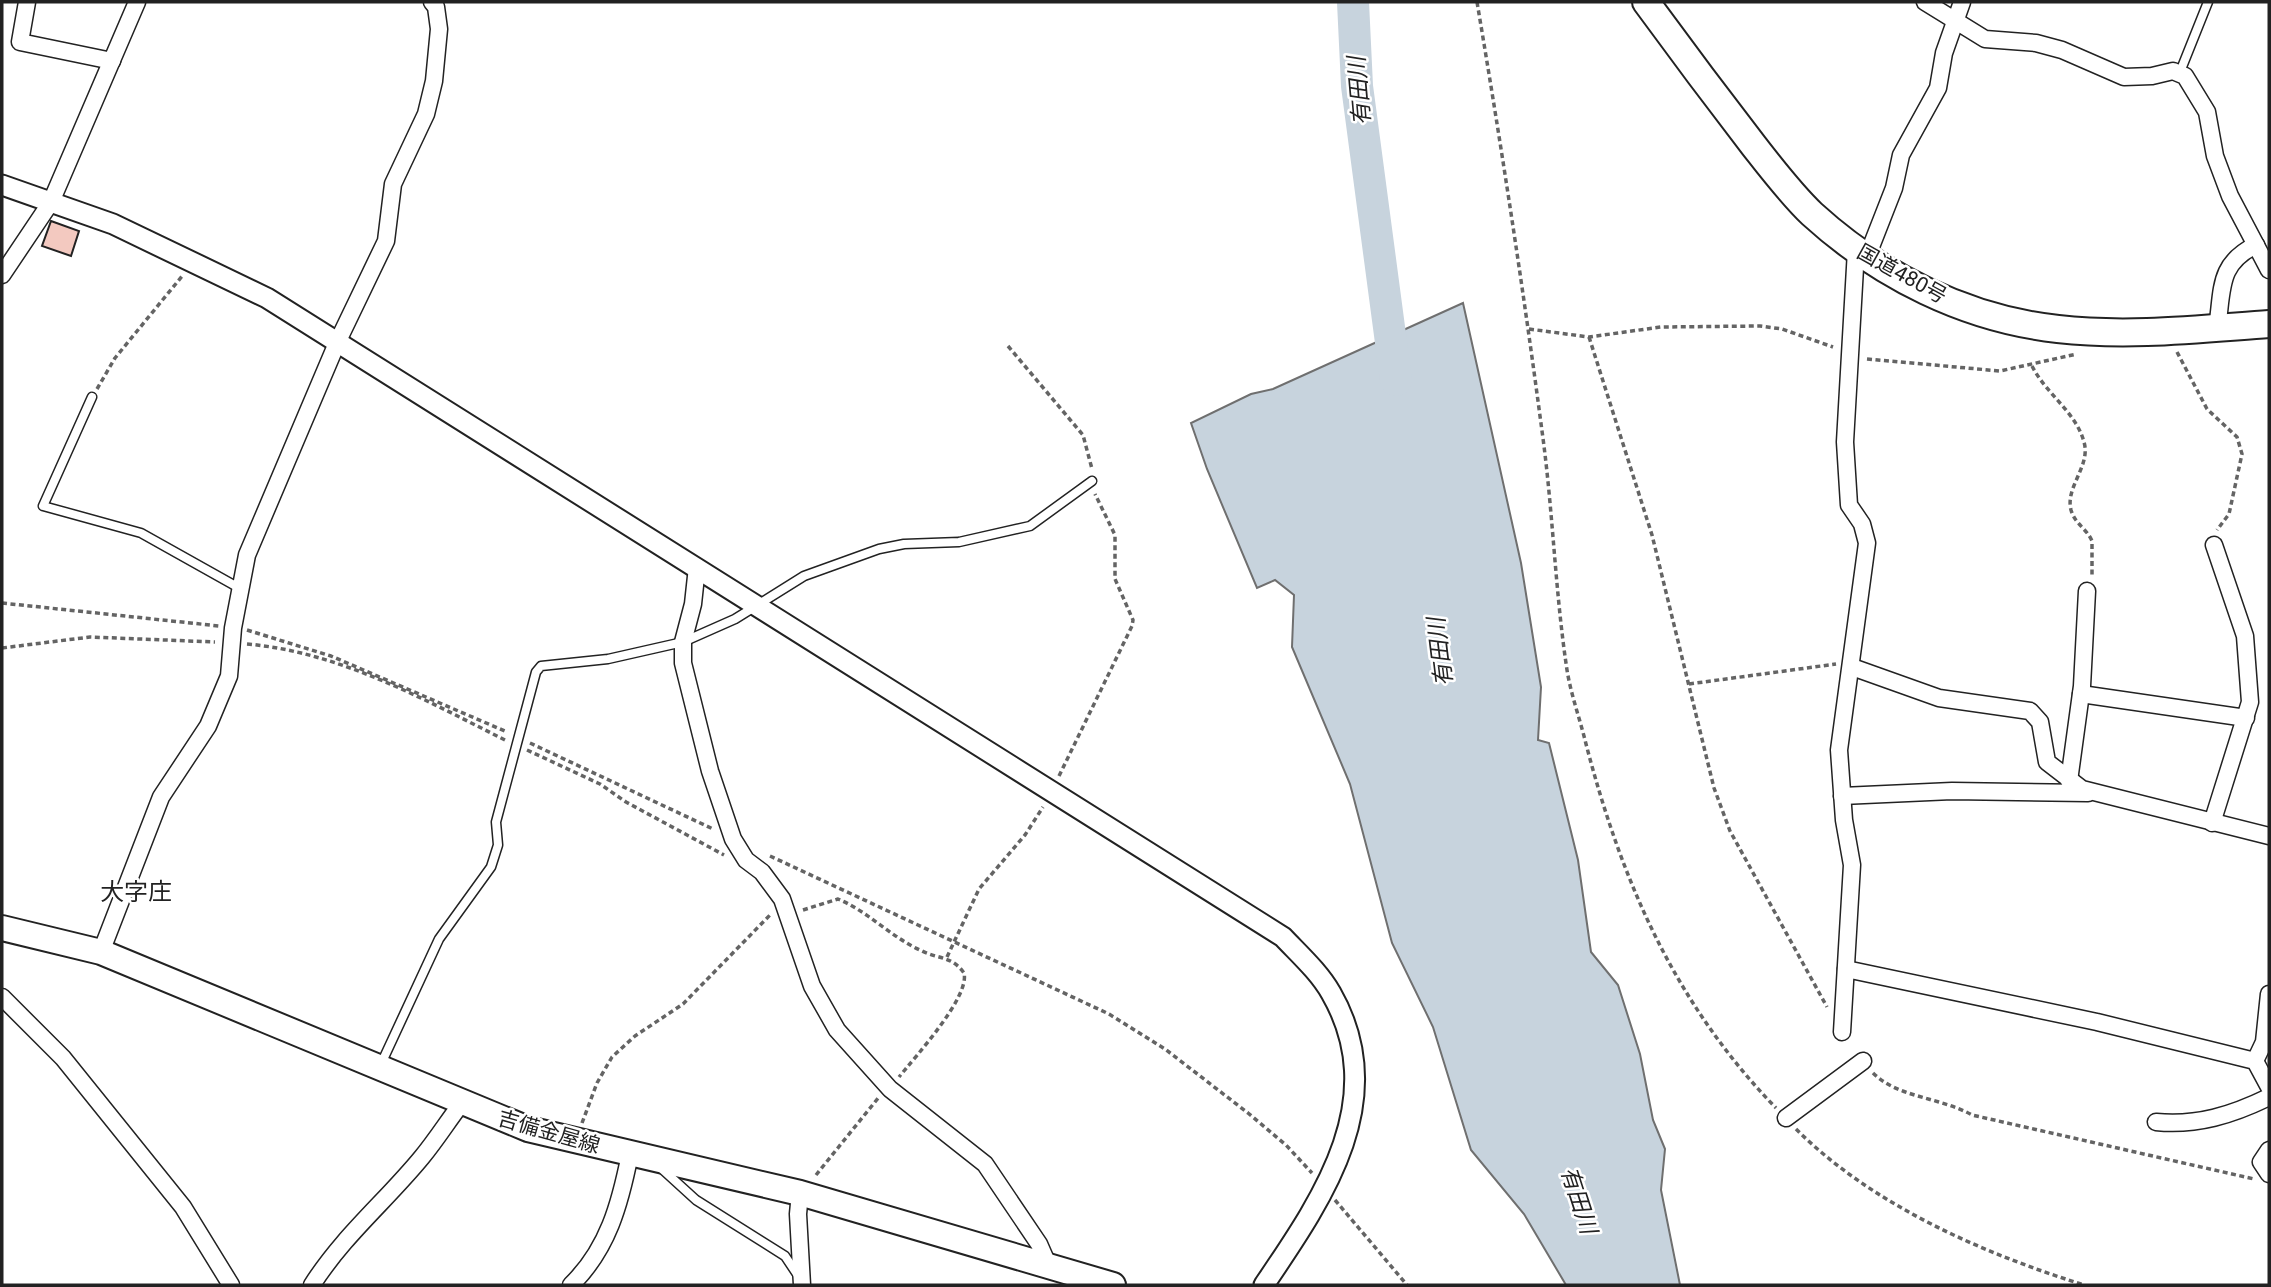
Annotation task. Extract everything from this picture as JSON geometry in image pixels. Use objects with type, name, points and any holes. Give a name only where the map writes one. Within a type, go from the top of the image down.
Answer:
[{"type":"highway","name":"国道480号","points":[[1646,2],[1777,174],[1811,213],[1862,253],[1919,289],[2013,322],[2105,333],[2269,324]]},
{"type":"main road","name":"吉備金屋線","points":[[2,928],[101,952],[461,1104],[528,1129],[802,1194],[1113,1285]]},
{"type":"street","points":[[27,2],[20,43],[112,61]]},
{"type":"street","points":[[2,275],[51,202],[137,2]]},
{"type":"street","points":[[101,952],[161,797],[208,726],[229,676],[247,555],[337,343],[382,253],[393,184],[430,102],[439,29],[436,7],[432,2]]},
{"type":"street","points":[[1925,2],[1985,39],[2036,44],[2062,50],[2124,76],[2180,72],[2190,82],[2207,112],[2215,156],[2230,196],[2269,270]]},
{"type":"street","points":[[1842,1032],[1852,865],[1842,796],[1839,750],[1867,543],[1862,524],[1849,505],[1845,442],[1862,253],[1894,188],[1901,155],[1938,88],[1944,52],[1962,2]]},
{"type":"street","points":[[2,185],[113,224],[267,298],[1283,937],[1313,968],[1341,1013],[1353,1061],[1354,1110],[1326,1189],[1264,1285]]},
{"type":"street","points":[[2217,328],[2228,265],[2241,252],[2256,245]]},
{"type":"street","points":[[2212,823],[2250,702],[2245,636],[2214,545]]},
{"type":"street","points":[[697,567],[693,604],[683,642],[683,663],[725,821],[746,860],[774,887],[785,908],[812,986],[838,1030],[890,1089],[985,1164],[1039,1244],[1049,1267]]},
{"type":"street","points":[[2069,781],[2081,694],[2087,593]]},
{"type":"street","points":[[1852,667],[1939,698],[2031,711],[2040,722],[2047,762],[2082,789],[2269,836]]},
{"type":"street","points":[[2081,694],[2246,718]]},
{"type":"street","points":[[1842,796],[1952,790],[2098,793]]},
{"type":"street","points":[[1846,969],[2097,1022],[2255,1061],[2269,1087]]},
{"type":"street","points":[[2255,1061],[2264,1042],[2269,994]]},
{"type":"street","points":[[2,997],[63,1058],[183,1207],[231,1285]]},
{"type":"street","points":[[1786,1118],[1863,1061]]},
{"type":"street","points":[[2156,1122],[2200,1122],[2231,1114],[2269,1097]]},
{"type":"street","points":[[316,1284],[373,1208],[421,1158],[461,1104]]},
{"type":"street","points":[[2264,1177],[2260,1163],[2269,1150]]},
{"type":"street","points":[[571,1285],[597,1254],[611,1228],[638,1156]]},
{"type":"street","points":[[802,1194],[798,1214],[802,1284]]},
{"type":"lane","points":[[2180,72],[2208,2]]},
{"type":"lane","points":[[92,397],[43,506],[141,533],[241,589]]},
{"type":"lane","points":[[379,1068],[439,939],[491,867],[498,845],[496,822],[511,773],[515,745],[536,672],[541,666],[608,659],[683,642],[735,619],[804,576],[879,549],[904,544],[959,542],[1030,526],[1092,481]]},
{"type":"lane","points":[[638,1156],[696,1200],[785,1256],[802,1284]]},
{"type":"path","points":[[1477,2],[1548,473],[1567,672],[1600,798],[1655,937],[1679,986],[1733,1060],[1786,1118],[1851,1177],[1905,1209],[1986,1248],[2084,1285]]},
{"type":"path","points":[[92,397],[115,358],[180,278],[198,263]]},
{"type":"path","points":[[2165,331],[2207,409],[2241,445],[2242,454],[2229,513],[2218,525],[2214,545]]},
{"type":"path","points":[[1589,337],[1652,536],[1714,788],[1730,831],[1842,1032]]},
{"type":"path","points":[[947,957],[979,889],[1025,835],[1052,790],[1133,620],[1115,579],[1115,535],[1092,481],[1092,468],[1083,435],[1008,346]]},
{"type":"path","points":[[2032,366],[2050,394],[2075,421],[2084,442],[2084,463],[2070,506],[2077,524],[2090,536],[2094,546],[2091,581],[2087,593]]},
{"type":"path","points":[[2,648],[90,637],[232,643],[308,654],[405,692],[600,784],[710,850],[746,860]]},
{"type":"path","points":[[1689,684],[1817,664],[1852,667]]},
{"type":"path","points":[[576,1141],[597,1083],[612,1057],[635,1036],[683,1004],[778,908],[802,910],[838,900],[864,912],[918,950],[947,957],[964,973],[964,986],[945,1021],[890,1089],[861,1115],[802,1194]]},
{"type":"path","points":[[1863,1061],[1887,1087],[1942,1101],[1972,1115],[2264,1177]]},
{"type":"water","points":[[1463,303],[1521,563],[1541,687],[1538,740],[1549,743],[1578,860],[1591,952],[1618,985],[1640,1054],[1653,1120],[1665,1149],[1661,1190],[1680,1285],[1566,1285],[1524,1214],[1471,1150],[1433,1027],[1392,943],[1350,784],[1292,647],[1294,595],[1275,580],[1257,588],[1207,469],[1191,423],[1251,394],[1273,389]]},
{"type":"building","points":[[51,221],[79,231],[71,256],[42,246]]},
{"type":"waterway","name":"有田川","points":[[1353,2],[1357,86],[1396,380]]},
{"type":"district","name":"大字庄","points":[[136,892]]}]
